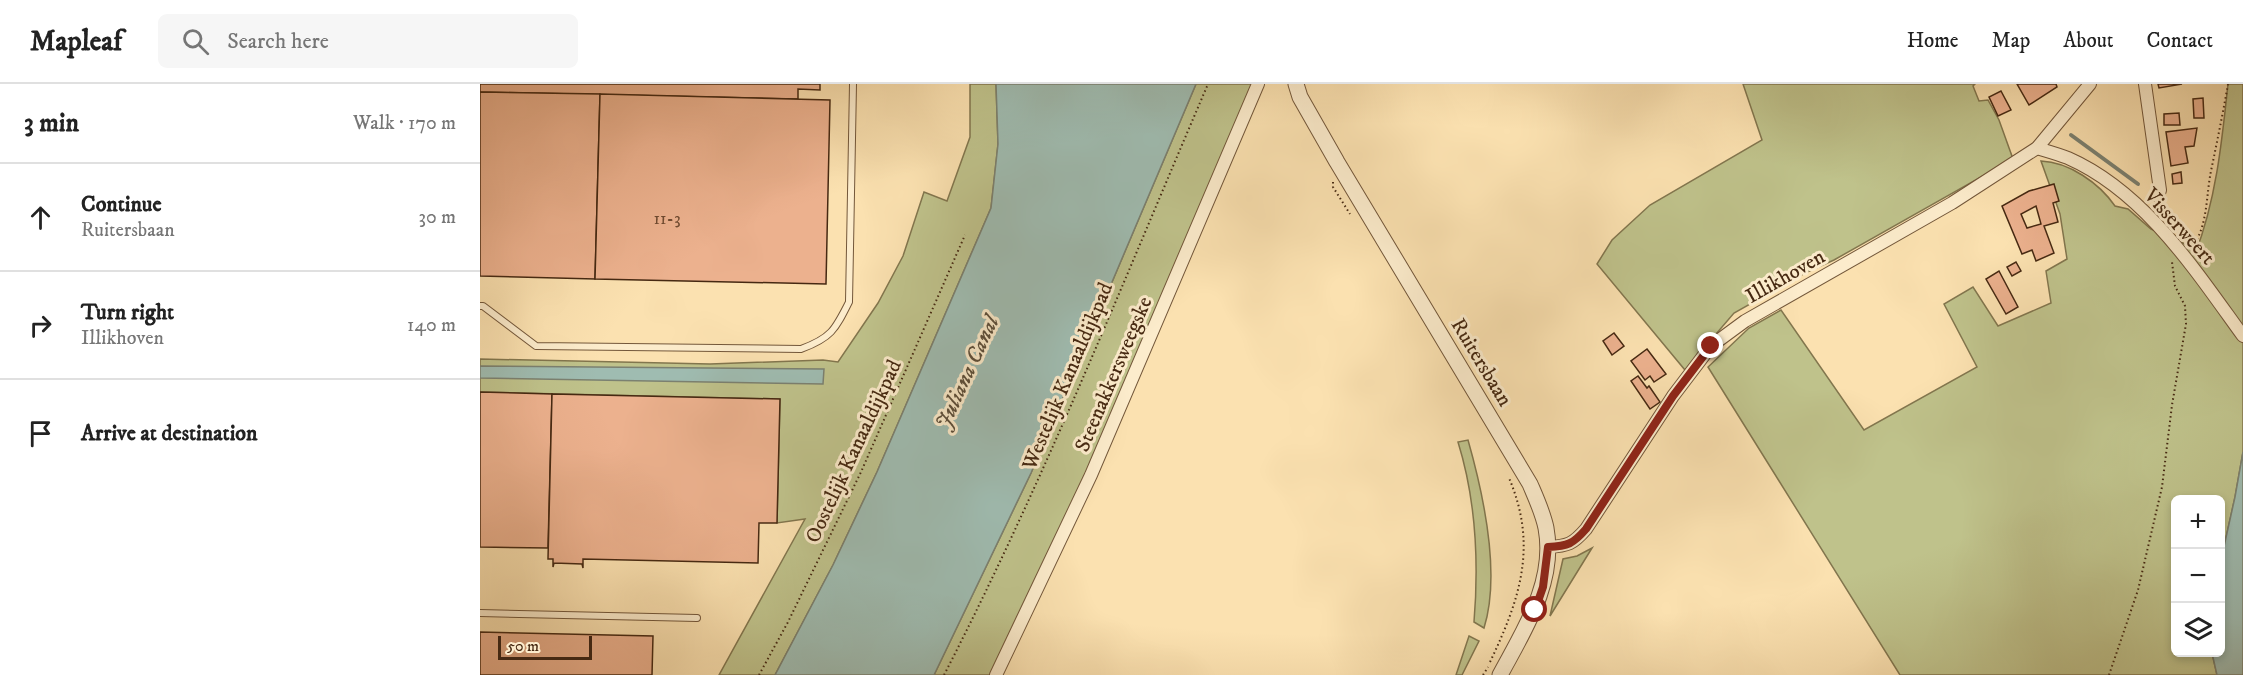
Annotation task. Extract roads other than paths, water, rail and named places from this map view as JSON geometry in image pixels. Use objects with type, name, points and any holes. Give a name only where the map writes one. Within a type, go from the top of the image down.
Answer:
[{"type":"street","name":"Steenakkersweegske","points":[[996,675],[1091,475],[1258,84]]},
{"type":"street","name":"Ruitersbaan","points":[[1296,84],[1300,97],[1337,162],[1530,484],[1543,514],[1548,547],[1543,587],[1535,610],[1500,675]]},
{"type":"street","name":"Illikhoven","points":[[1548,547],[1574,543],[1586,529],[1673,396],[1711,346],[1745,321],[1952,203],[2037,148],[2090,84]]},
{"type":"street","points":[[2145,84],[2160,190],[2158,196]]},
{"type":"street","name":"Visserweert","points":[[2037,148],[2067,158],[2120,190],[2173,244],[2243,336]]},
{"type":"lane","points":[[480,306],[537,346],[801,349],[821,342],[838,324],[849,302],[853,84]]},
{"type":"lane","points":[[480,613],[697,618]]},
{"type":"water","name":"Juliana Canal","points":[[996,84],[1196,84],[1031,473],[934,675],[775,675],[833,565],[877,472],[991,208],[998,144]]},
{"type":"water","points":[[480,366],[824,369],[823,384],[480,378]]},
{"type":"water","points":[[2243,452],[2243,675],[2217,675],[2213,657],[2225,657],[2225,542]]},
{"type":"waterway","points":[[2071,135],[2138,184]]}]
